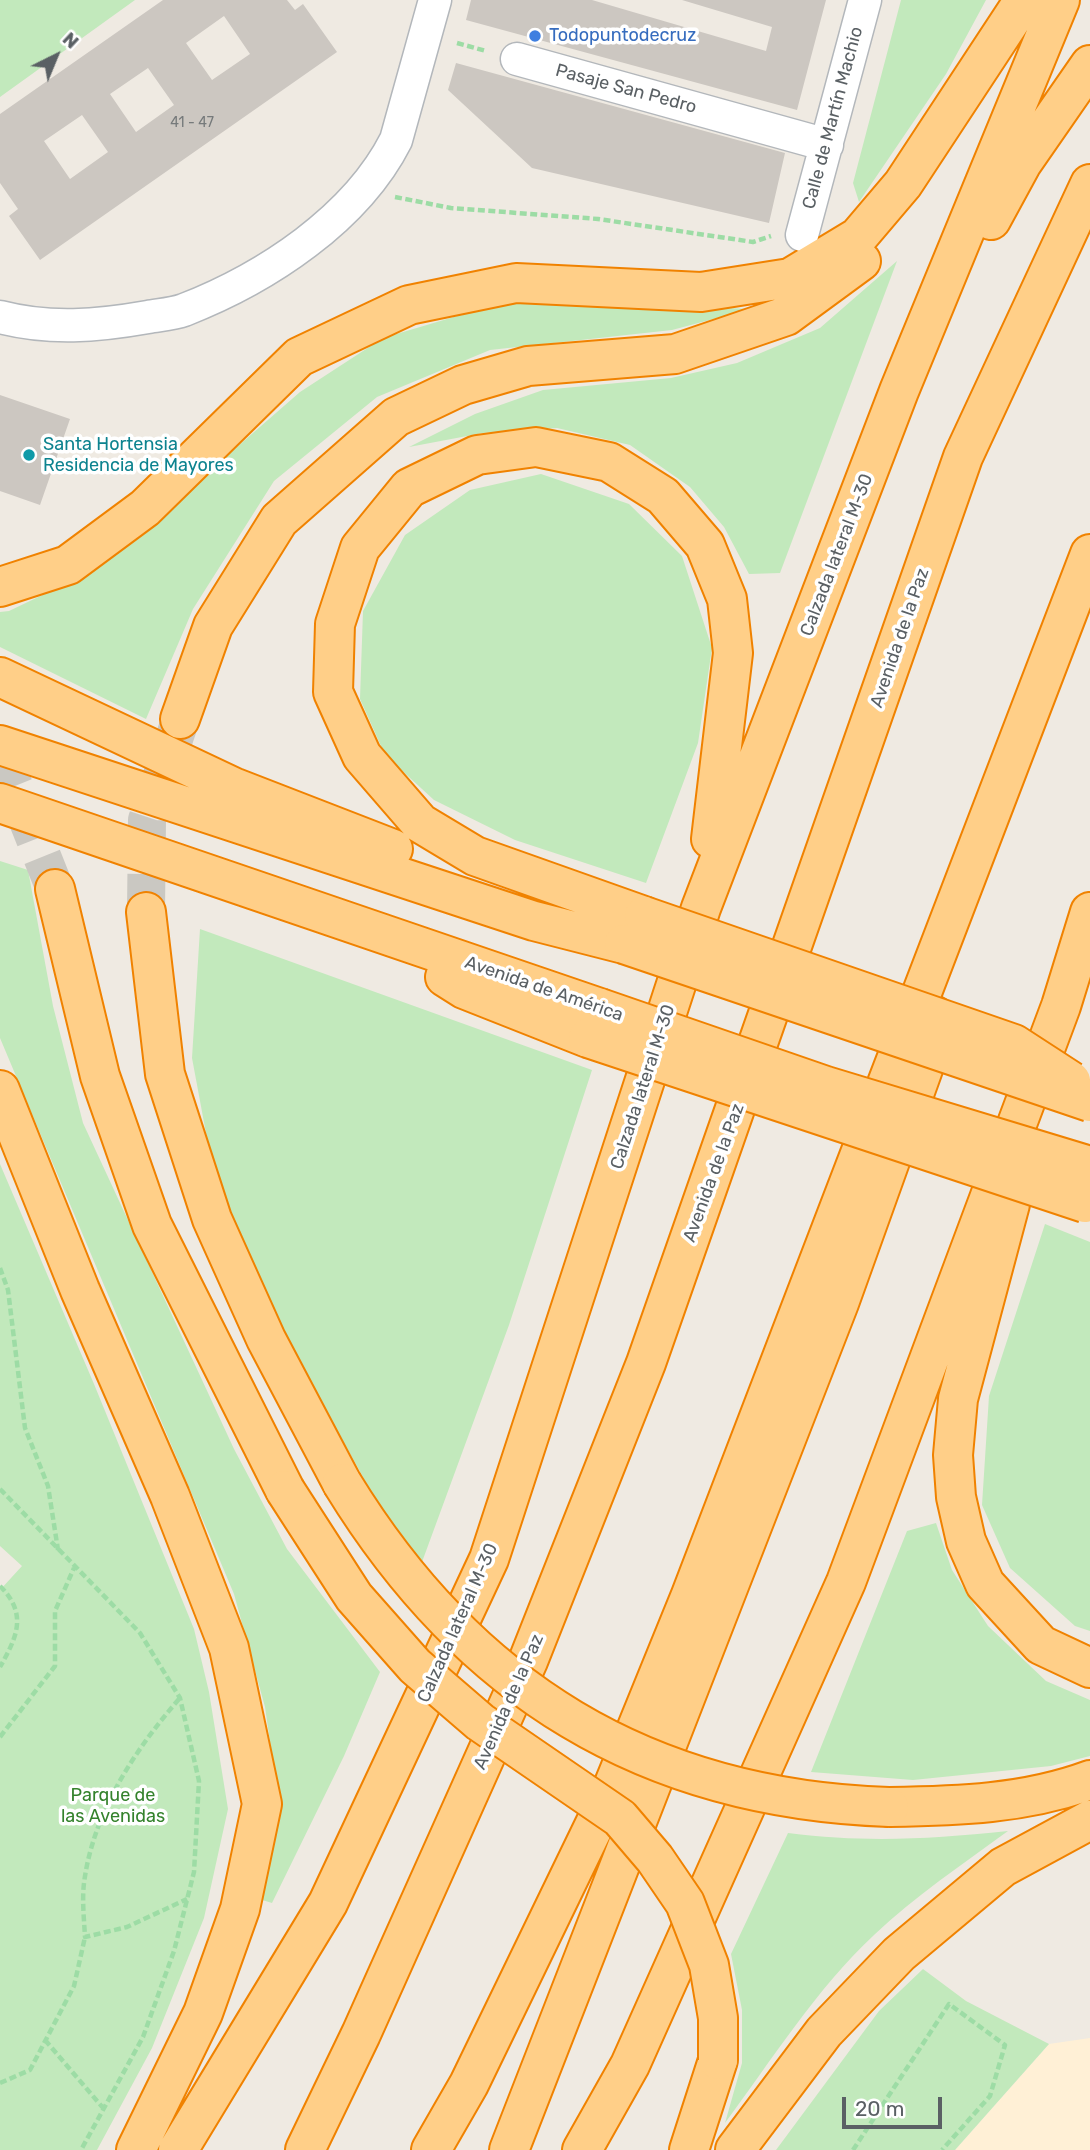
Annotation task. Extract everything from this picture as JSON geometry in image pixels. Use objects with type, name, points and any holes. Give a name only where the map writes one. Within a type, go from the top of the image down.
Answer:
[{"type":"highway","points":[[0,587],[68,565],[145,508],[299,357],[409,305],[516,283],[701,292],[790,278],[858,237],[903,184],[1024,0]]},
{"type":"highway","points":[[180,719],[213,626],[279,520],[396,417],[463,385],[528,366],[675,354],[786,316],[885,243],[921,196],[993,81],[1030,0]]},
{"type":"highway","name":"Calzada lateral M-30","points":[[178,2150],[328,1903],[489,1559],[701,908],[899,391],[1060,0]]},
{"type":"highway","points":[[899,391],[1022,163],[1090,65]]},
{"type":"highway","name":"Avenida de la Paz","points":[[305,2150],[361,2035],[528,1661],[651,1350],[963,457],[1090,184]]},
{"type":"highway","points":[[701,908],[723,758],[733,653],[727,599],[705,545],[663,496],[608,463],[536,447],[477,456],[409,488],[360,548],[335,624],[333,692],[362,756],[420,823],[475,856],[622,932],[1090,1102]]},
{"type":"highway","points":[[431,2150],[469,2084],[612,1789],[696,1582],[1090,554]]},
{"type":"highway","points":[[0,677],[233,788],[553,911],[1014,1044],[1090,1093]]},
{"type":"highway","points":[[0,745],[534,922],[622,932]]},
{"type":"highway","name":"Avenida de América","points":[[0,803],[358,926],[594,1023],[1089,1185]]},
{"type":"highway","points":[[55,889],[100,1076],[152,1224],[285,1490],[355,1597],[415,1666],[480,1722],[620,1818],[656,1859],[685,1903],[709,1965],[718,2018],[718,2060],[689,2150]]},
{"type":"highway","points":[[509,2150],[839,1303],[928,1055],[953,907]]},
{"type":"highway","points":[[146,912],[165,1074],[212,1219],[266,1339],[342,1483],[376,1540],[471,1647],[506,1676],[568,1717],[630,1751],[756,1793],[828,1805],[982,1805],[1090,1780]]},
{"type":"highway","points":[[1090,912],[1061,1006],[958,1399],[953,1455],[956,1497],[966,1541],[985,1584],[1041,1645],[1090,1668]]},
{"type":"highway","points":[[582,2150],[630,2065],[846,1582],[1061,1006]]},
{"type":"highway","name":"Avenida de América","points":[[594,1023],[826,1086],[992,1136],[1051,1172],[1089,1185]]},
{"type":"highway","points":[[0,1090],[80,1290],[170,1496],[229,1648],[262,1804],[240,1909],[203,2013],[136,2150]]},
{"type":"highway","points":[[735,2150],[824,2032],[899,1954],[1003,1867],[1090,1820]]},
{"type":"street","points":[[0,317],[27,324],[71,327],[183,310],[302,247],[362,191],[396,140],[435,0]]},
{"type":"street","name":"Calle de Martín Machio","points":[[802,233],[865,0]]},
{"type":"street","name":"Pasaje San Pedro","points":[[517,60],[827,145]]},
{"type":"path","points":[[426,34],[517,60]]},
{"type":"path","points":[[362,191],[451,208],[598,219],[752,242],[802,233]]},
{"type":"path","points":[[0,1268],[8,1290],[25,1428],[48,1486],[58,1551]]},
{"type":"path","points":[[0,1489],[140,1633],[180,1698],[199,1781],[194,1872],[174,1951],[143,2037],[81,2150]]},
{"type":"path","points":[[0,1737],[55,1666],[55,1611],[74,1568]]},
{"type":"path","points":[[0,1586],[13,1599],[18,1635],[0,1667]]},
{"type":"path","points":[[0,2083],[30,2070],[74,1986],[85,1937],[83,1885],[95,1835],[109,1800],[130,1765],[180,1698]]},
{"type":"path","points":[[85,1937],[127,1927],[187,1899]]},
{"type":"path","points":[[853,2150],[949,2004],[1005,2045],[990,2096],[942,2150]]},
{"type":"path","points":[[45,2040],[104,2109]]},
{"type":"shaded area","points":[[1090,2038],[1090,2150],[955,2150],[1049,2044]]},
{"type":"green space","points":[[0,0],[135,0],[0,97]]},
{"type":"green space","points":[[901,0],[986,0],[946,74],[859,202],[853,183]]},
{"type":"green space","points":[[897,261],[780,573],[749,574],[724,527],[690,487],[630,445],[557,428],[483,433],[409,447],[475,414],[543,390],[671,378],[737,363],[820,328]]},
{"type":"green space","points":[[535,300],[751,309],[672,330],[490,350],[377,397],[274,481],[193,609],[146,719],[0,647],[0,612],[9,611],[97,569],[300,392],[383,338],[484,308]]},
{"type":"green space","points":[[541,474],[629,504],[682,556],[712,648],[698,743],[646,883],[515,840],[434,800],[385,755],[360,699],[363,611],[405,535],[470,490]]},
{"type":"green space","points":[[0,861],[28,870],[53,1006],[83,1123],[234,1449],[287,1549],[380,1672],[344,1756],[272,1903],[259,1899],[277,1791],[265,1707],[234,1594],[0,1038]]},
{"type":"green space","points":[[200,929],[592,1070],[509,1325],[422,1562],[383,1513],[272,1313],[214,1176],[192,1058]]},
{"type":"green space","name":"Parque de las Avenidas","points":[[0,1164],[194,1629],[209,1692],[228,1809],[204,1918],[152,2048],[97,2150],[0,2150],[0,1590],[22,1566],[0,1546]]},
{"type":"green space","points":[[1045,1224],[1090,1242],[1090,1631],[1075,1626],[1010,1568],[982,1505],[989,1396]]},
{"type":"green space","points":[[936,1523],[952,1570],[988,1626],[1046,1681],[1090,1700],[1090,1756],[1051,1766],[913,1780],[811,1772],[907,1531]]},
{"type":"green space","points":[[1008,1831],[906,1907],[853,1956],[795,2026],[725,2123],[742,2063],[742,2010],[731,1954],[788,1833],[898,1839]]},
{"type":"green space","points":[[923,1969],[966,2001],[1049,2044],[955,2150],[776,2150],[879,2011]]},
{"type":"building","points":[[163,0],[287,0],[295,10],[303,4],[337,52],[40,260],[9,216],[18,209],[0,183],[0,114]],"holes":[[[224,16],[250,54],[212,80],[186,43]],[[148,68],[174,105],[136,132],[110,94]],[[82,115],[108,152],[70,179],[44,141]]]},
{"type":"building","points":[[471,0],[592,0],[766,51],[772,27],[682,0],[826,0],[797,110],[466,20]]},
{"type":"building","points":[[456,63],[785,153],[769,223],[532,168],[448,90]]},
{"type":"building","name":"Santa Hortensia Residencia de Mayores","points":[[0,395],[70,419],[40,505],[0,491]]},
{"type":"tunnel","points":[[146,912],[147,820],[179,724]]},
{"type":"tunnel","points":[[0,751],[55,889]]},
{"type":"place","name":"Todopuntodecruz","points":[[535,36]]},
{"type":"place","name":"Santa Hortensia Residencia de Mayores","points":[[29,455]]}]
